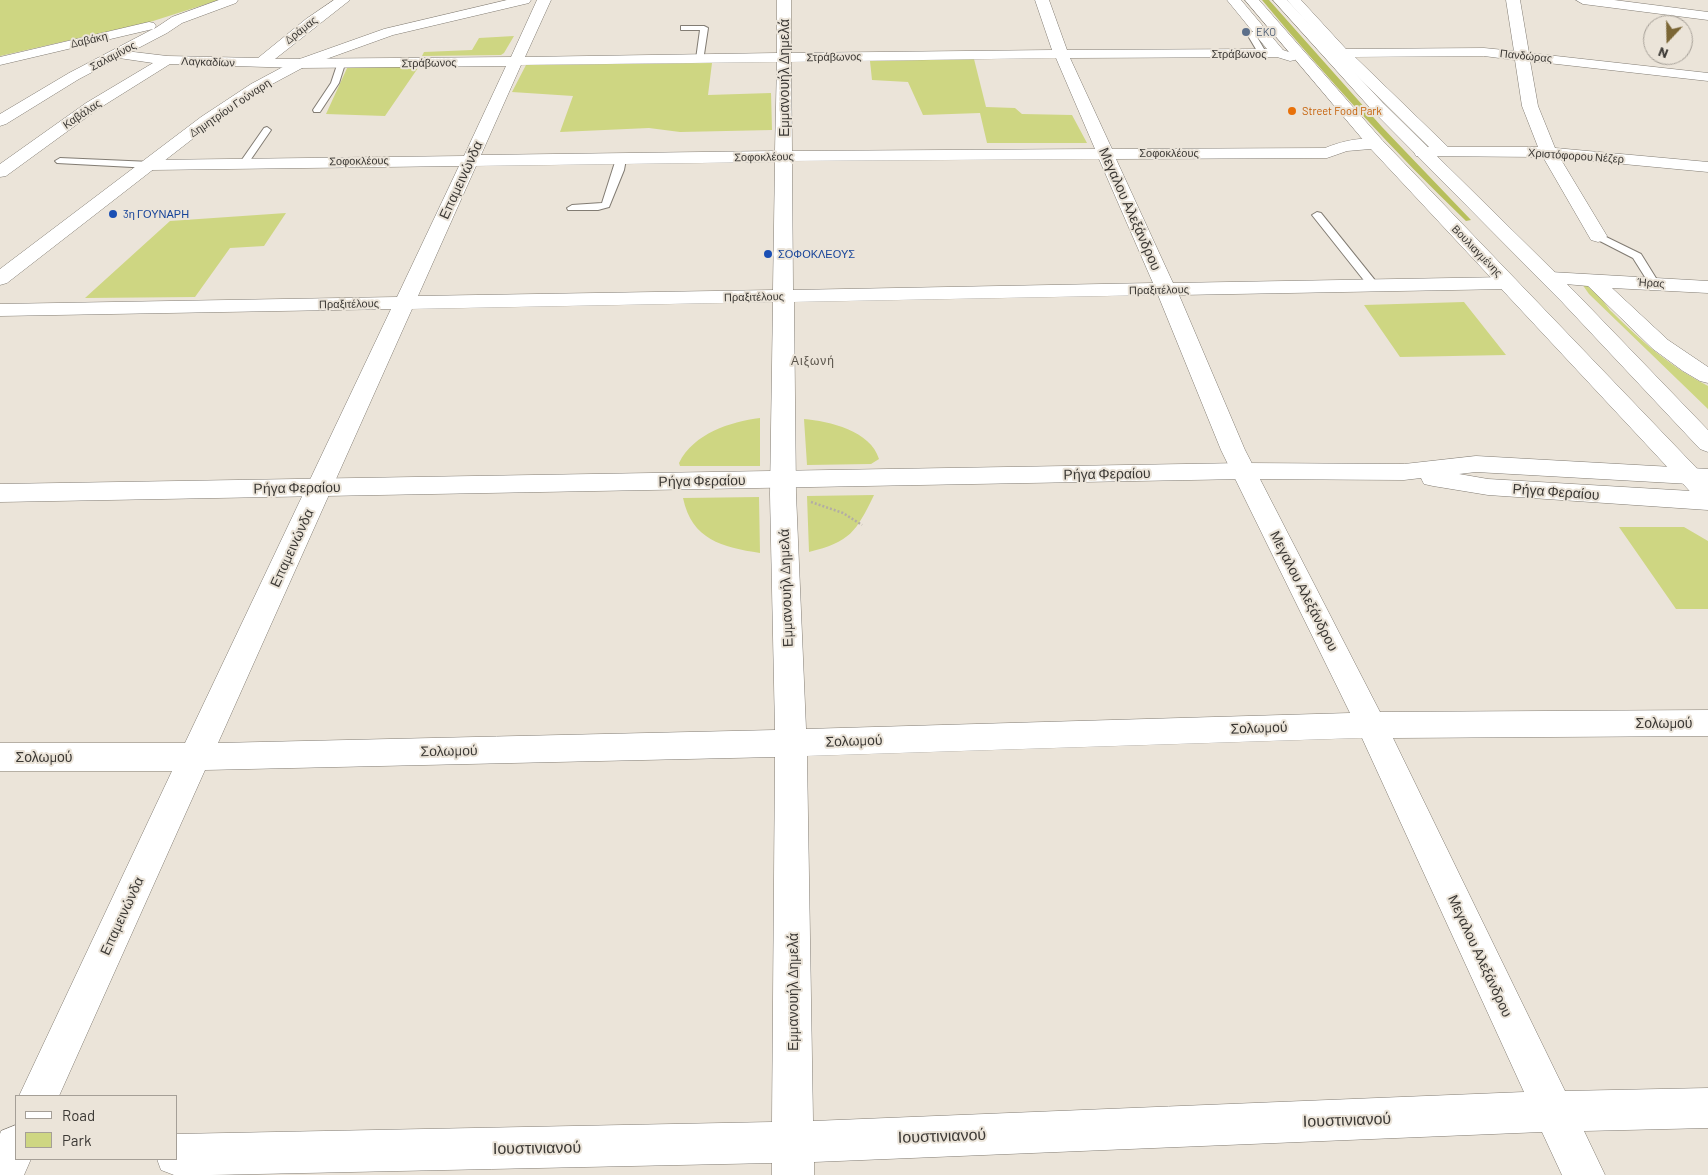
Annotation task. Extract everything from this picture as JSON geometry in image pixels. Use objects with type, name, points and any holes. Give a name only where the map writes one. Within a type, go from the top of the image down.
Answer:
[{"type":"street","name":"Σαλαμίνος","points":[[0,121],[74,76],[177,20],[231,0]]},
{"type":"street","name":"Δράμας","points":[[261,63],[311,22],[343,0]]},
{"type":"street","name":"Δημητρίου Γούναρη","points":[[0,279],[151,165],[207,120],[256,87],[299,64],[389,32],[524,0]]},
{"type":"street","name":"Επαμεινώνδα","points":[[39,1095],[544,0]]},
{"type":"street","name":"Εμμανουήλ Δημελά","points":[[784,0],[783,487],[791,743],[793,1159]]},
{"type":"street","name":"Μεγαλου Αλεξάνδρου","points":[[1042,0],[1061,54],[1244,471],[1371,724],[1584,1175]]},
{"type":"street","name":"Βουλιαγμένης","points":[[1234,0],[1256,28],[1302,60],[1376,144],[1508,283],[1700,477],[1708,495]]},
{"type":"street","points":[[1280,0],[1326,53],[1700,431],[1708,444]]},
{"type":"street","points":[[1294,0],[1342,53],[1444,152]]},
{"type":"street","points":[[1513,0],[1520,55],[1530,106],[1548,152],[1598,236]]},
{"type":"street","points":[[1583,0],[1708,16]]},
{"type":"street","name":"Δαβάκη","points":[[0,61],[177,20]]},
{"type":"street","name":"Στράβωνος","points":[[299,64],[1061,54],[1256,28],[1278,53],[1302,60]]},
{"type":"street","name":"Πανδώρας","points":[[1342,53],[1484,52],[1708,77]]},
{"type":"street","name":"Λαγκαδίων","points":[[117,54],[167,60],[299,64]]},
{"type":"street","name":"Καβάλας","points":[[0,172],[92,106],[167,60]]},
{"type":"street","name":"Σοφοκλέους","points":[[151,165],[244,162],[1106,153],[1327,153],[1344,146],[1376,144]]},
{"type":"street","name":"Χριστόφορου Νέζερ","points":[[1422,152],[1548,152],[1708,167]]},
{"type":"street","name":"Ήρας","points":[[1550,278],[1708,287]]},
{"type":"street","points":[[1593,280],[1617,307],[1655,341],[1708,376]]},
{"type":"street","name":"Πραξιτέλους","points":[[0,310],[1508,283]]},
{"type":"street","name":"Ρήγα Φεραίου","points":[[0,493],[320,488],[783,487],[1244,471],[1404,472],[1476,464],[1700,477]]},
{"type":"street","name":"Ρήγα Φεραίου","points":[[1404,472],[1488,487],[1708,501]]},
{"type":"street","name":"Σολωμού","points":[[0,758],[196,757],[791,743],[1371,724],[1708,723]]},
{"type":"street","name":"Ιουστινιανού","points":[[178,1155],[793,1159],[1554,1111],[1708,1108]]},
{"type":"lane","points":[[684,28],[704,28],[700,59]]},
{"type":"lane","points":[[318,110],[335,83],[341,64]]},
{"type":"lane","points":[[244,162],[267,130]]},
{"type":"lane","points":[[572,208],[598,208],[606,205],[619,170],[621,159]]},
{"type":"lane","points":[[60,161],[151,165]]},
{"type":"lane","points":[[1317,215],[1374,286]]},
{"type":"lane","points":[[1598,236],[1637,256],[1654,283]]},
{"type":"path","points":[[783,487],[843,513],[862,525]]},
{"type":"green space","points":[[0,0],[219,0],[150,22],[0,56]]},
{"type":"green space","points":[[1262,0],[1269,0],[1382,127],[1471,220],[1466,221],[1387,141],[1336,86]]},
{"type":"green space","points":[[514,36],[501,55],[422,56],[424,52],[472,50],[479,38]]},
{"type":"green space","points":[[974,59],[986,107],[1015,108],[1022,114],[1072,115],[1087,143],[987,143],[980,113],[923,115],[908,82],[872,80],[870,61]]},
{"type":"green space","points":[[712,63],[708,95],[771,93],[772,130],[680,132],[649,128],[560,132],[573,96],[512,92],[526,65]]},
{"type":"green space","points":[[420,65],[385,116],[326,114],[348,66]]},
{"type":"green space","points":[[286,213],[264,246],[230,248],[195,297],[85,298],[170,221]]},
{"type":"green space","points":[[1582,284],[1595,291],[1612,312],[1657,353],[1682,371],[1708,386],[1708,409],[1589,294]]},
{"type":"green space","points":[[1464,302],[1506,355],[1400,357],[1364,305]]},
{"type":"green space","points":[[760,418],[760,466],[680,466],[679,463],[686,453],[703,437],[737,422]]},
{"type":"green space","points":[[804,419],[825,422],[848,429],[867,441],[875,449],[879,459],[871,464],[807,465]]},
{"type":"green space","points":[[874,495],[862,518],[850,534],[834,544],[809,552],[807,496]]},
{"type":"green space","points":[[759,497],[760,553],[721,544],[701,532],[687,512],[683,498]]},
{"type":"green space","points":[[1619,527],[1684,527],[1708,541],[1708,609],[1676,609]]},
{"type":"place","name":"EKO","points":[[1246,32]]},
{"type":"place","name":"Street Food Park","points":[[1292,111]]},
{"type":"place","name":"3η ΓΟΥΝΑΡΗ","points":[[113,214]]},
{"type":"place","name":"ΣΟΦΟΚΛΕΟΥΣ","points":[[768,254]]},
{"type":"district","name":"Αιξωνή","points":[[813,361]]}]
